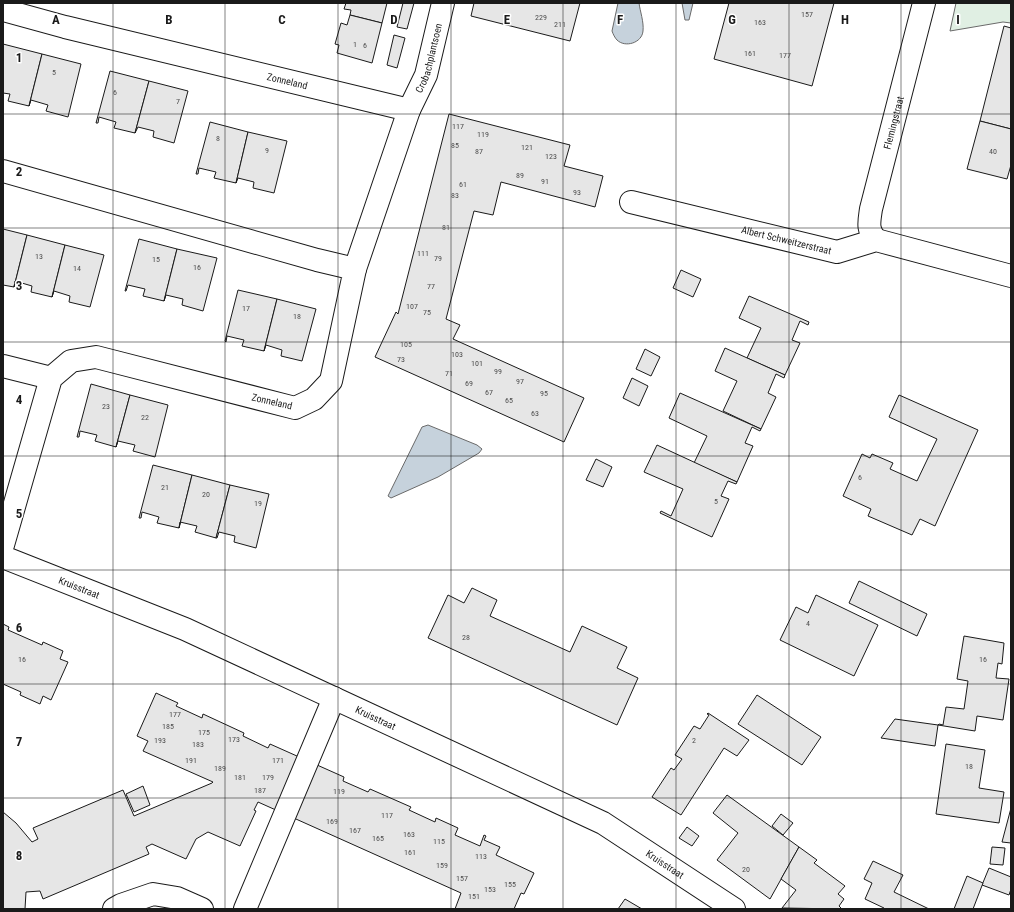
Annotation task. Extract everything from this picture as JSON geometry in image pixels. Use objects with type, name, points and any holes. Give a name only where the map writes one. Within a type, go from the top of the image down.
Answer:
[{"type":"street","name":"Crobachplantsoen","points":[[409,110],[426,75],[443,3]]},
{"type":"street","name":"Flemingstraat","points":[[876,240],[870,233],[869,225],[871,209],[924,3]]},
{"type":"street","name":"Zonneland","points":[[3,10],[65,27],[409,110],[356,269],[331,381],[314,399],[295,408],[96,357],[71,361],[51,378]]},
{"type":"street","points":[[3,171],[317,260],[356,269]]},
{"type":"street","name":"Albert Schweitzerstraat","points":[[631,202],[837,252],[876,240]]},
{"type":"street","points":[[876,240],[1011,276]]},
{"type":"street","points":[[3,366],[51,378],[3,545]]},
{"type":"street","name":"Kruisstraat","points":[[3,557],[185,629],[603,823],[734,909]]},
{"type":"street","points":[[245,909],[334,698]]},
{"type":"street","points":[[114,909],[121,905],[153,894],[177,898],[202,909]]},
{"type":"green space","points":[[956,3],[1011,3],[1011,23],[1003,22],[950,31]]},
{"type":"shaded area","points":[[618,3],[639,3],[643,31],[640,39],[633,43],[624,44],[620,42],[616,39],[612,32]]},
{"type":"shaded area","points":[[682,3],[693,3],[689,20],[685,20]]},
{"type":"shaded area","points":[[428,425],[477,445],[482,449],[479,453],[438,477],[391,498],[388,496],[422,427]]},
{"type":"building","points":[[346,3],[387,3],[382,23],[350,15],[351,10],[344,9]]},
{"type":"building","points":[[403,3],[414,3],[407,29],[397,27]]},
{"type":"building","points":[[474,3],[580,3],[570,41],[471,16]]},
{"type":"building","points":[[729,3],[834,3],[812,86],[714,59]]},
{"type":"building","points":[[350,15],[382,23],[372,63],[337,53],[339,45],[335,44],[341,23],[347,25]]},
{"type":"building","points":[[1004,26],[1011,28],[1011,129],[980,121]]},
{"type":"building","points":[[394,35],[405,38],[397,68],[387,65]]},
{"type":"building","points":[[3,44],[42,54],[29,106],[8,101],[10,94],[3,93]]},
{"type":"building","points":[[42,54],[81,64],[68,117],[46,111],[48,105],[31,100],[29,106]]},
{"type":"building","points":[[110,71],[149,81],[135,133],[114,128],[116,122],[99,117],[98,123],[96,123]]},
{"type":"building","points":[[149,81],[188,91],[174,143],[153,137],[154,131],[138,127],[135,133]]},
{"type":"building","points":[[449,114],[570,145],[564,166],[603,176],[595,207],[501,182],[493,215],[474,211],[446,319],[460,325],[453,339],[584,398],[564,442],[375,357],[396,312],[398,314]]},
{"type":"building","points":[[980,121],[1011,129],[1011,165],[1007,179],[967,169]]},
{"type":"building","points":[[210,122],[248,132],[236,183],[214,178],[216,172],[199,168],[198,174],[196,174]]},
{"type":"building","points":[[248,132],[287,141],[274,193],[253,188],[254,182],[238,178],[236,183]]},
{"type":"building","points":[[3,229],[27,235],[14,287],[3,285]]},
{"type":"building","points":[[27,235],[65,245],[52,297],[31,292],[32,286],[15,281]]},
{"type":"building","points":[[139,239],[177,249],[164,301],[143,296],[145,289],[128,285],[125,291]]},
{"type":"building","points":[[65,245],[104,255],[90,307],[69,302],[70,296],[54,291],[52,297]]},
{"type":"building","points":[[177,249],[217,258],[203,311],[182,305],[183,299],[166,295],[164,301]]},
{"type":"building","points":[[681,270],[701,279],[693,297],[673,288]]},
{"type":"building","points":[[238,290],[277,299],[264,351],[242,346],[244,340],[227,336],[226,342],[225,341]]},
{"type":"building","points":[[749,296],[809,322],[808,325],[800,321],[792,340],[800,343],[785,375],[747,358],[761,328],[739,318]]},
{"type":"building","points":[[277,299],[316,309],[302,361],[281,356],[282,350],[266,345],[264,351]]},
{"type":"building","points":[[725,348],[785,375],[784,378],[776,374],[768,393],[776,397],[761,429],[723,411],[737,381],[715,371]]},
{"type":"building","points":[[645,349],[660,357],[651,376],[636,369]]},
{"type":"building","points":[[632,378],[648,386],[639,406],[623,398]]},
{"type":"building","points":[[91,384],[130,395],[116,447],[95,441],[97,435],[80,431],[79,437],[77,437]]},
{"type":"building","points":[[680,393],[761,429],[760,431],[752,427],[745,443],[753,446],[737,482],[694,463],[707,436],[669,418]]},
{"type":"building","points":[[130,395],[168,405],[155,457],[133,451],[135,445],[118,441],[116,447]]},
{"type":"building","points":[[899,395],[978,430],[935,526],[920,519],[912,535],[868,516],[871,509],[843,496],[862,454],[870,458],[872,454],[893,463],[890,469],[917,481],[937,439],[889,417]]},
{"type":"building","points":[[657,445],[737,482],[736,484],[728,481],[721,496],[729,499],[712,537],[660,513],[661,511],[671,516],[683,489],[644,472]]},
{"type":"building","points":[[596,459],[612,467],[603,487],[586,480]]},
{"type":"building","points":[[153,465],[192,475],[179,528],[157,523],[159,517],[142,512],[141,518],[139,518]]},
{"type":"building","points":[[192,475],[230,485],[216,538],[195,532],[197,526],[180,522]]},
{"type":"building","points":[[230,485],[269,494],[256,548],[234,542],[235,536],[219,532],[216,538]]},
{"type":"building","points":[[859,581],[927,614],[917,636],[849,603]]},
{"type":"building","points":[[472,588],[497,600],[490,616],[570,652],[582,626],[627,647],[617,668],[638,678],[617,725],[428,638],[448,595],[464,603]]},
{"type":"building","points":[[816,595],[878,625],[854,676],[780,640],[796,607],[808,613]]},
{"type":"building","points":[[3,624],[9,627],[8,630],[42,645],[43,642],[63,651],[60,659],[68,662],[51,700],[43,696],[40,704],[20,695],[21,692],[3,684]]},
{"type":"building","points":[[964,636],[1004,643],[1002,664],[998,663],[996,678],[1009,679],[1003,720],[977,716],[975,731],[938,725],[943,725],[946,707],[964,709],[968,681],[957,679]]},
{"type":"building","points":[[156,693],[178,703],[176,706],[202,718],[203,714],[244,733],[243,736],[268,748],[270,744],[344,777],[343,781],[368,792],[370,789],[411,807],[409,810],[435,822],[436,818],[458,828],[455,835],[480,846],[484,835],[486,836],[484,840],[500,847],[496,855],[534,873],[524,894],[521,893],[514,909],[455,909],[461,893],[258,802],[254,810],[256,811],[240,846],[208,832],[196,839],[186,859],[152,844],[146,847],[149,854],[43,899],[40,891],[26,892],[25,909],[3,909],[3,812],[16,823],[32,842],[38,839],[33,828],[123,790],[134,816],[213,782],[143,751],[148,741],[137,736]]},
{"type":"building","points":[[757,695],[821,737],[802,765],[738,724]]},
{"type":"building","points":[[708,713],[749,740],[737,756],[724,748],[681,815],[652,797],[671,768],[674,770],[682,759],[675,755],[694,726],[700,729],[709,715],[707,714]]},
{"type":"building","points":[[895,719],[938,725],[935,746],[881,738]]},
{"type":"building","points":[[946,744],[985,750],[979,788],[1004,792],[999,823],[936,814]]},
{"type":"building","points":[[143,786],[150,805],[134,812],[126,794]]},
{"type":"building","points":[[727,795],[799,847],[770,899],[717,860],[738,833],[713,813]]},
{"type":"building","points":[[1011,808],[1011,843],[1002,842]]},
{"type":"building","points":[[781,814],[793,823],[783,835],[772,826]]},
{"type":"building","points":[[687,827],[699,836],[692,846],[679,838]]},
{"type":"building","points":[[799,847],[817,860],[814,863],[845,886],[838,894],[844,899],[839,906],[842,909],[782,908],[796,890],[781,879]]},
{"type":"building","points":[[992,847],[1005,848],[1003,865],[990,864]]},
{"type":"building","points":[[873,861],[903,875],[894,892],[929,909],[884,909],[865,899],[872,883],[864,879]]},
{"type":"building","points":[[989,868],[1011,877],[1011,889],[1009,895],[982,885]]},
{"type":"building","points":[[967,876],[983,883],[973,909],[954,909]]},
{"type":"building","points":[[625,899],[642,909],[618,909]]}]
